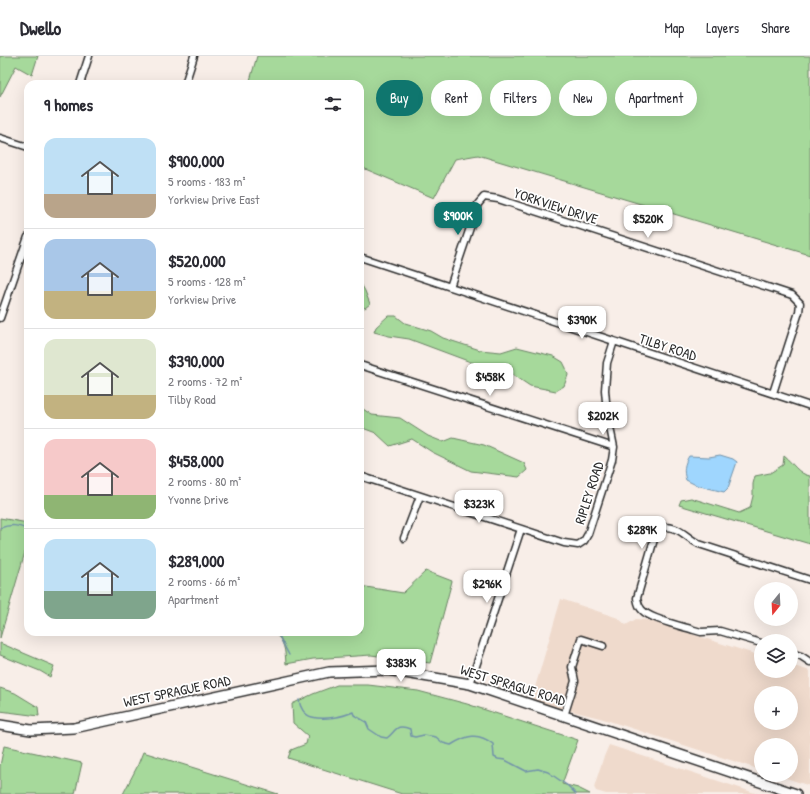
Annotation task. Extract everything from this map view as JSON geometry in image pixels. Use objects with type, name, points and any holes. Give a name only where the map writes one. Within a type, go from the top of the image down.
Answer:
[{"type":"street","points":[[81,80],[89,56]]},
{"type":"street","points":[[186,80],[194,56]]},
{"type":"street","points":[[0,138],[24,146]]},
{"type":"street","name":"YORKVIEW DRIVE","points":[[450,287],[478,204],[484,197],[498,199],[792,295],[800,303],[799,312],[773,393]]},
{"type":"street","points":[[0,318],[24,249]]},
{"type":"street","name":"TILBY ROAD","points":[[364,257],[614,342],[810,406]]},
{"type":"street","name":"RIPLEY ROAD","points":[[521,529],[564,543],[578,545],[584,541],[588,534],[612,460],[614,447],[607,413],[605,390],[607,363],[614,342]]},
{"type":"street","points":[[364,366],[614,447]]},
{"type":"street","points":[[364,477],[521,529],[470,684]]},
{"type":"street","points":[[404,538],[420,496]]},
{"type":"street","points":[[754,641],[720,631],[701,632],[646,614],[641,609],[637,598],[655,536],[664,527],[671,527],[682,531],[699,544],[810,580]]},
{"type":"street","points":[[564,716],[575,681],[572,667],[581,639],[603,646]]},
{"type":"street","points":[[798,655],[810,662]]},
{"type":"street","name":"WEST SPRAGUE ROAD","points":[[0,725],[31,730],[74,728],[328,672],[388,670],[470,684],[796,794]]},
{"type":"shaded area","points":[[561,599],[618,618],[626,625],[636,619],[647,620],[754,654],[754,678],[798,678],[798,667],[810,671],[810,786],[798,782],[798,738],[754,738],[754,768],[600,718],[531,701]]},
{"type":"shaded area","points":[[609,745],[758,794],[606,794],[596,791],[594,787]]},
{"type":"green space","points":[[0,56],[38,56],[32,75],[16,66],[0,97]]},
{"type":"green space","points":[[257,56],[810,56],[810,255],[478,155],[455,159],[434,198],[364,168],[364,80],[250,80]]},
{"type":"green space","points":[[364,289],[370,304],[364,308]]},
{"type":"green space","points":[[388,316],[396,316],[405,323],[431,331],[443,338],[480,350],[501,352],[517,347],[553,356],[563,362],[568,375],[564,386],[556,391],[530,386],[509,372],[484,367],[409,339],[374,332],[376,327]]},
{"type":"green space","points":[[364,410],[372,415],[400,418],[428,436],[443,442],[453,438],[484,445],[524,463],[527,470],[519,477],[471,471],[432,452],[412,439],[390,446],[376,433],[364,428]]},
{"type":"green space","points":[[784,456],[799,471],[810,476],[810,544],[679,505],[681,500],[691,498],[739,513],[750,508],[755,476],[770,473],[783,465]]},
{"type":"green space","points":[[0,518],[24,522],[24,555],[0,638]]},
{"type":"green space","points":[[426,571],[452,581],[430,663],[371,655],[313,659],[286,664],[285,650],[278,636],[364,636],[364,587],[403,593]]},
{"type":"green space","points":[[0,643],[54,666],[50,677],[40,671],[0,655]]},
{"type":"green space","points":[[337,685],[368,685],[418,691],[467,704],[578,740],[562,784],[578,788],[590,794],[402,794],[288,758],[291,750],[306,744],[308,736],[293,723],[292,704]]},
{"type":"green space","points":[[0,688],[15,693],[38,707],[39,716],[0,711]]},
{"type":"green space","points":[[4,746],[82,763],[75,794],[0,794],[0,766]]},
{"type":"green space","points":[[143,752],[278,794],[123,794]]},
{"type":"water","points":[[720,455],[733,459],[737,462],[728,488],[724,492],[696,485],[686,480],[684,468],[689,456],[709,457]]},
{"type":"waterway","points":[[0,528],[14,526],[24,528]]},
{"type":"waterway","points":[[279,636],[289,655]]},
{"type":"waterway","points":[[299,700],[303,710],[312,717],[333,718],[353,712],[354,715],[366,722],[369,729],[381,737],[387,738],[399,727],[410,729],[411,736],[415,737],[424,735],[436,737],[443,743],[451,745],[467,737],[477,736],[488,740],[493,744],[494,757],[505,760],[526,771],[538,769],[548,772],[568,786],[576,794]]}]
